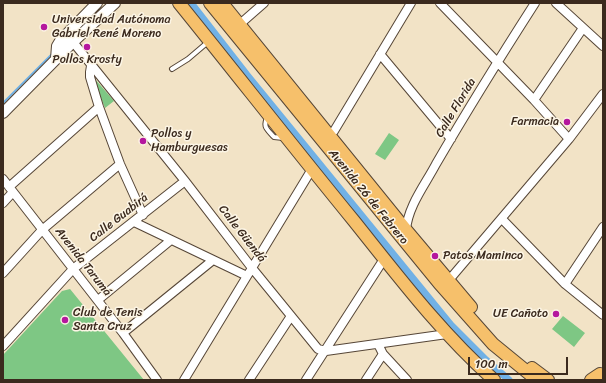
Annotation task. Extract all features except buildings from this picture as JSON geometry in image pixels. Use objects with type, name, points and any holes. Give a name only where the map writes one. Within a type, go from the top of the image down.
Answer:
[{"type":"main road","points":[[179,3],[269,114],[441,332],[494,380]]},
{"type":"main road","name":"Avenida 26 de Febrero","points":[[201,3],[443,300],[482,343],[525,380]]},
{"type":"main road","name":"Avenida 26 de Febrero","points":[[210,3],[439,283],[493,344],[537,380]]},
{"type":"main road","name":"Avenida 26 de Febrero","points":[[222,3],[406,230],[498,338],[548,380]]},
{"type":"street","points":[[56,53],[63,37],[97,3]]},
{"type":"street","points":[[3,113],[56,53],[73,42],[115,3]]},
{"type":"street","points":[[240,24],[264,3]]},
{"type":"street","points":[[330,135],[334,132],[411,3]]},
{"type":"street","points":[[440,3],[534,100],[569,140]]},
{"type":"street","name":"Calle Florida","points":[[406,230],[409,213],[451,139],[497,62],[535,3]]},
{"type":"street","points":[[556,3],[603,46]]},
{"type":"street","points":[[534,100],[583,28]]},
{"type":"street","name":"Calle Güendá","points":[[73,42],[318,349],[326,351]]},
{"type":"street","points":[[380,54],[451,139]]},
{"type":"street","points":[[92,66],[90,77],[99,107],[120,164],[142,215]]},
{"type":"street","points":[[448,280],[502,220],[569,140],[603,94]]},
{"type":"street","points":[[3,203],[11,189],[99,107]]},
{"type":"street","points":[[3,273],[42,230],[120,164]]},
{"type":"street","points":[[184,380],[312,169]]},
{"type":"street","name":"Avenida Tarumá","points":[[3,179],[98,300],[157,380]]},
{"type":"street","name":"Calle Guabirá","points":[[3,346],[73,269],[185,181]]},
{"type":"street","points":[[502,220],[565,284],[603,315]]},
{"type":"street","points":[[134,222],[247,276]]},
{"type":"street","points":[[565,284],[603,227]]},
{"type":"street","points":[[98,300],[171,240]]},
{"type":"street","points":[[306,380],[384,259]]},
{"type":"street","points":[[123,333],[213,260]]},
{"type":"street","points":[[249,380],[291,316]]},
{"type":"street","points":[[326,351],[378,344],[441,332]]},
{"type":"street","points":[[378,344],[383,354],[407,380]]},
{"type":"street","points":[[366,380],[383,354]]},
{"type":"lane","points":[[172,69],[188,59],[210,40]]},
{"type":"green space","points":[[95,79],[114,101],[105,108],[94,80]]},
{"type":"green space","points":[[389,133],[399,140],[385,160],[375,154]]},
{"type":"green space","name":"Club de Tenis Santa Cruz","points":[[70,289],[144,380],[3,380],[3,355],[62,291]]},
{"type":"green space","points":[[563,316],[585,333],[574,347],[552,329]]},
{"type":"waterway","points":[[191,3],[247,75],[451,325],[486,360],[509,380]]},
{"type":"waterway","points":[[3,103],[53,53]]},
{"type":"place","name":"Universidad Autónoma Gabriel René Moreno","points":[[44,27]]},
{"type":"place","name":"Pollos Krosty","points":[[87,47]]},
{"type":"place","name":"Farmacia","points":[[567,122]]},
{"type":"place","name":"Pollos y Hamburguesas","points":[[143,141]]},
{"type":"place","name":"Patos Maminco","points":[[435,256]]},
{"type":"place","name":"UE Cañoto","points":[[556,314]]},
{"type":"place","name":"Club de Tenis Santa Cruz","points":[[65,320]]}]
